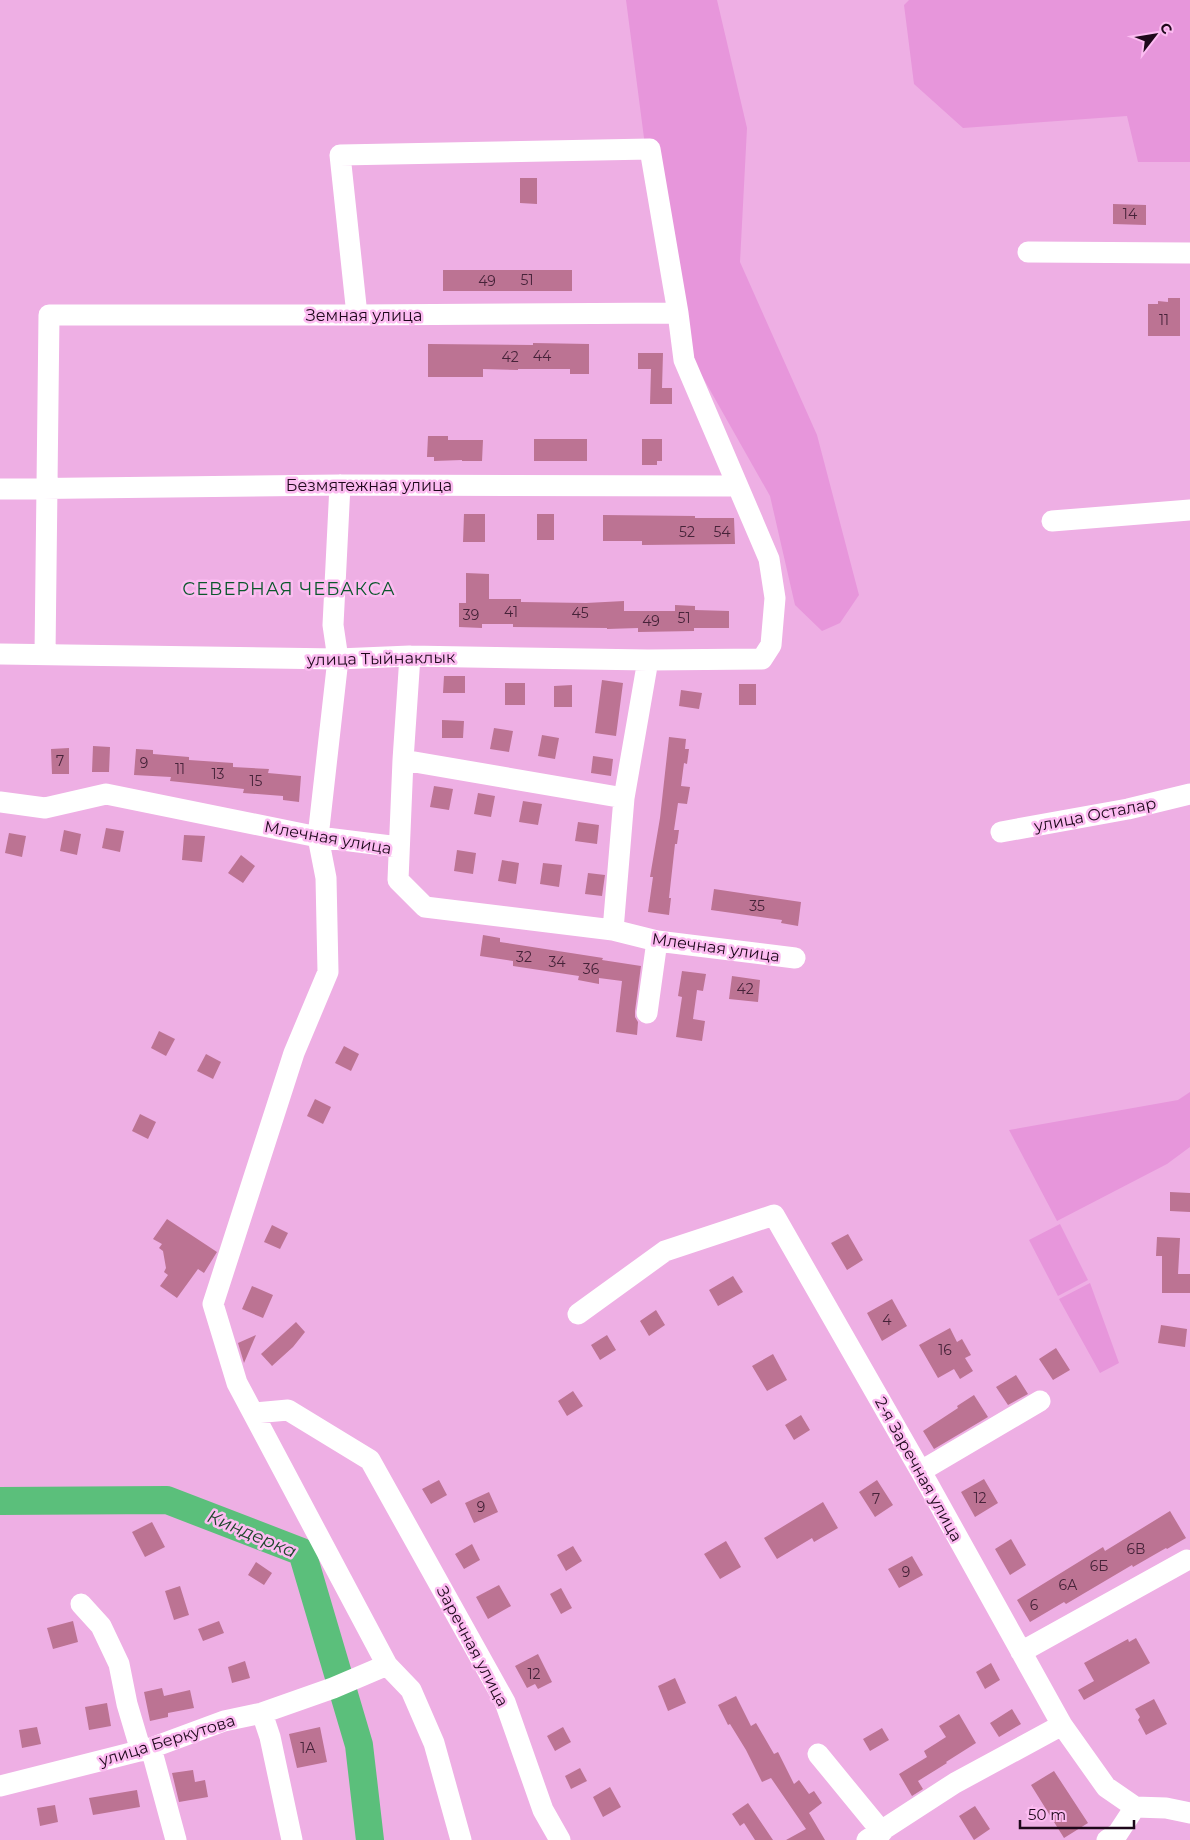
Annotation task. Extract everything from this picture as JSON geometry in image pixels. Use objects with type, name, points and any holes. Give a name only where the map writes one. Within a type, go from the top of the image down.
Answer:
[{"type":"street","points":[[357,315],[340,155],[650,149],[678,313],[684,360],[737,484]]},
{"type":"street","points":[[1028,252],[1190,253]]},
{"type":"street","name":"Земная улица","points":[[47,488],[49,315],[678,313]]},
{"type":"street","name":"Безмятежная улица","points":[[0,489],[340,485],[730,486],[737,484]]},
{"type":"street","name":"улица Тыйнаклык","points":[[0,654],[338,660],[410,656],[648,660],[762,659],[771,645],[774,598],[770,559],[737,484]]},
{"type":"street","points":[[340,485],[333,625],[338,660],[318,837],[326,878],[328,972],[294,1053],[213,1304],[237,1383],[387,1665],[411,1690],[434,1742],[461,1840]]},
{"type":"street","points":[[44,655],[47,488]]},
{"type":"street","points":[[1052,521],[1190,510]]},
{"type":"street","points":[[399,847],[410,656]]},
{"type":"street","points":[[613,930],[624,798],[648,660]]},
{"type":"street","points":[[403,760],[624,798]]},
{"type":"street","name":"Млечная улица","points":[[0,802],[46,808],[106,794],[318,837],[399,847],[398,880],[425,907],[613,930],[657,941],[795,958]]},
{"type":"street","name":"улица Осталар","points":[[1001,832],[1128,809],[1190,794]]},
{"type":"street","points":[[647,1012],[657,941]]},
{"type":"street","name":"2-я Заречная улица","points":[[578,1314],[665,1252],[774,1215],[921,1471],[1062,1725],[1106,1787],[1135,1807]]},
{"type":"street","points":[[921,1471],[1040,1401]]},
{"type":"street","name":"Заречная улица","points":[[254,1413],[288,1410],[370,1460],[505,1702],[543,1810],[560,1840]]},
{"type":"street","points":[[1021,1652],[1188,1560]]},
{"type":"street","points":[[81,1604],[101,1626],[119,1664],[127,1704],[146,1750],[176,1840]]},
{"type":"street","name":"улица Беркутова","points":[[0,1786],[146,1750],[224,1721],[262,1713],[333,1688],[387,1665]]},
{"type":"street","points":[[262,1713],[270,1737],[292,1840]]},
{"type":"street","points":[[818,1754],[874,1836],[955,1782],[1062,1725]]},
{"type":"street","points":[[1107,1840],[1118,1833],[1135,1807],[1166,1808],[1190,1813]]},
{"type":"shaded area","points":[[626,0],[717,0],[747,128],[740,262],[817,435],[859,595],[840,623],[822,631],[795,605],[770,496],[667,314]]},
{"type":"shaded area","points":[[909,0],[1190,0],[1190,162],[1138,162],[1127,116],[963,128],[914,84],[904,5]]},
{"type":"shaded area","points":[[1190,1092],[1190,1147],[1167,1164],[1057,1221],[1009,1130],[1178,1100]]},
{"type":"shaded area","points":[[1060,1224],[1088,1280],[1058,1296],[1029,1240]]},
{"type":"shaded area","points":[[1090,1283],[1119,1363],[1100,1373],[1059,1299]]},
{"type":"building","points":[[520,178],[537,178],[537,204],[520,203]]},
{"type":"building","points":[[1113,204],[1146,205],[1146,225],[1113,224]]},
{"type":"building","points":[[443,270],[572,270],[572,291],[443,291]]},
{"type":"building","points":[[1168,298],[1180,298],[1180,336],[1148,336],[1148,304],[1158,304],[1158,301],[1168,302]]},
{"type":"building","points":[[533,343],[589,344],[589,374],[570,374],[570,369],[483,369],[483,377],[428,377],[428,344],[533,345]]},
{"type":"building","points":[[638,353],[663,353],[662,388],[672,388],[672,404],[650,404],[651,369],[638,369]]},
{"type":"building","points":[[428,436],[448,436],[448,440],[483,440],[482,461],[434,461],[434,457],[427,457]]},
{"type":"building","points":[[534,439],[587,439],[587,461],[534,461]]},
{"type":"building","points":[[642,439],[662,439],[662,461],[657,461],[657,465],[642,465]]},
{"type":"building","points":[[464,514],[485,514],[485,542],[463,542]]},
{"type":"building","points":[[537,514],[554,514],[554,540],[537,540]]},
{"type":"building","points":[[603,515],[734,518],[735,544],[642,545],[642,541],[603,541]]},
{"type":"building","points":[[466,573],[489,574],[489,599],[521,599],[521,602],[586,603],[624,601],[624,611],[675,611],[675,605],[695,606],[695,610],[729,611],[729,628],[694,628],[694,631],[638,632],[638,628],[513,627],[513,624],[482,624],[482,628],[459,627],[459,603],[466,603]]},
{"type":"building","points":[[444,676],[465,676],[465,693],[443,693]]},
{"type":"building","points":[[602,680],[623,683],[616,736],[595,733]]},
{"type":"building","points":[[505,683],[525,683],[525,705],[505,705]]},
{"type":"building","points":[[739,684],[756,684],[756,705],[739,705]]},
{"type":"building","points":[[572,685],[572,707],[554,707],[554,686]]},
{"type":"building","points":[[681,690],[702,693],[699,709],[679,706]]},
{"type":"building","points":[[442,720],[464,721],[463,738],[442,738]]},
{"type":"building","points":[[494,728],[513,731],[509,752],[490,749]]},
{"type":"building","points":[[542,735],[559,738],[555,759],[538,756]]},
{"type":"building","points":[[669,737],[686,739],[685,749],[689,749],[687,764],[684,763],[681,786],[690,787],[687,804],[678,803],[674,830],[679,830],[677,844],[675,844],[669,915],[648,912],[653,877],[650,877],[660,818]]},
{"type":"building","points":[[93,746],[110,747],[109,772],[92,772]]},
{"type":"building","points":[[69,748],[69,774],[52,774],[51,749]]},
{"type":"building","points":[[136,749],[153,750],[153,754],[189,757],[189,760],[233,763],[233,767],[269,769],[268,773],[301,776],[299,802],[283,800],[283,796],[243,793],[244,789],[170,781],[171,777],[134,775]]},
{"type":"building","points":[[593,756],[613,759],[611,776],[591,773]]},
{"type":"building","points":[[434,786],[453,789],[449,810],[430,807]]},
{"type":"building","points":[[478,793],[495,796],[491,817],[474,814]]},
{"type":"building","points":[[523,801],[542,804],[538,825],[519,822]]},
{"type":"building","points":[[578,822],[599,825],[597,844],[575,841]]},
{"type":"building","points":[[106,828],[124,831],[120,852],[102,848]]},
{"type":"building","points":[[64,830],[81,834],[77,855],[60,851]]},
{"type":"building","points":[[9,833],[26,836],[22,857],[5,853]]},
{"type":"building","points":[[184,835],[205,836],[202,862],[182,860]]},
{"type":"building","points":[[457,850],[476,853],[473,874],[454,871]]},
{"type":"building","points":[[241,855],[255,866],[243,883],[228,873]]},
{"type":"building","points":[[502,860],[519,863],[516,884],[498,881]]},
{"type":"building","points":[[543,863],[562,865],[559,887],[540,884]]},
{"type":"building","points":[[588,873],[605,875],[602,896],[585,894]]},
{"type":"building","points":[[714,889],[801,902],[798,926],[781,923],[782,920],[711,910]]},
{"type":"building","points":[[483,935],[500,938],[500,942],[603,958],[602,960],[641,966],[635,1011],[635,1017],[638,1022],[637,1035],[616,1032],[622,981],[599,978],[599,984],[578,980],[579,976],[513,966],[513,961],[480,956]]},
{"type":"building","points":[[682,971],[706,974],[703,991],[697,990],[693,1019],[705,1021],[702,1041],[676,1037],[682,997],[678,996]]},
{"type":"building","points":[[732,976],[760,980],[758,1002],[729,999]]},
{"type":"building","points":[[159,1031],[175,1039],[166,1056],[151,1048]]},
{"type":"building","points":[[344,1046],[359,1054],[351,1071],[335,1063]]},
{"type":"building","points":[[206,1054],[221,1062],[213,1079],[197,1071]]},
{"type":"building","points":[[315,1099],[331,1107],[323,1124],[307,1116]]},
{"type":"building","points":[[140,1114],[156,1122],[148,1139],[132,1131]]},
{"type":"building","points":[[1170,1192],[1190,1193],[1190,1212],[1170,1211]]},
{"type":"building","points":[[167,1219],[217,1252],[204,1273],[198,1269],[177,1298],[160,1286],[168,1275],[164,1272],[166,1268],[163,1251],[159,1248],[162,1244],[153,1239]]},
{"type":"building","points":[[272,1225],[288,1233],[280,1249],[264,1242]]},
{"type":"building","points":[[848,1234],[863,1260],[847,1270],[831,1243]]},
{"type":"building","points":[[1157,1237],[1180,1238],[1178,1274],[1190,1274],[1190,1293],[1162,1293],[1162,1256],[1156,1256]]},
{"type":"building","points":[[733,1276],[743,1292],[718,1306],[709,1290]]},
{"type":"building","points":[[252,1286],[273,1295],[263,1318],[242,1309]]},
{"type":"building","points":[[892,1299],[907,1326],[882,1341],[867,1313]]},
{"type":"building","points":[[656,1310],[665,1325],[649,1336],[640,1321]]},
{"type":"building","points":[[296,1322],[305,1332],[293,1347],[272,1366],[261,1354]]},
{"type":"building","points":[[1161,1325],[1187,1329],[1185,1347],[1158,1343]]},
{"type":"building","points":[[950,1328],[957,1342],[962,1339],[971,1355],[965,1358],[973,1371],[960,1379],[954,1369],[938,1378],[919,1345]]},
{"type":"building","points":[[256,1335],[244,1363],[238,1343]]},
{"type":"building","points":[[607,1335],[616,1350],[600,1360],[591,1345]]},
{"type":"building","points":[[1056,1348],[1070,1370],[1053,1380],[1039,1359]]},
{"type":"building","points":[[773,1354],[787,1380],[767,1391],[752,1366]]},
{"type":"building","points":[[1016,1375],[1028,1394],[1008,1405],[996,1387]]},
{"type":"building","points":[[573,1391],[583,1406],[567,1416],[558,1401]]},
{"type":"building","points":[[974,1395],[988,1417],[934,1449],[923,1431]]},
{"type":"building","points":[[801,1415],[810,1430],[794,1440],[785,1425]]},
{"type":"building","points":[[984,1479],[998,1503],[975,1517],[961,1492]]},
{"type":"building","points":[[439,1480],[447,1495],[431,1504],[422,1489]]},
{"type":"building","points":[[877,1480],[893,1505],[875,1517],[859,1492]]},
{"type":"building","points":[[489,1492],[498,1512],[474,1523],[465,1503]]},
{"type":"building","points":[[823,1502],[838,1528],[814,1542],[812,1538],[777,1559],[764,1538]]},
{"type":"building","points":[[1170,1511],[1186,1538],[1133,1567],[1132,1565],[1066,1604],[1064,1602],[1030,1622],[1017,1600],[1103,1547],[1105,1551]]},
{"type":"building","points":[[152,1522],[165,1547],[145,1557],[132,1532]]},
{"type":"building","points":[[1011,1539],[1026,1565],[1010,1575],[995,1549]]},
{"type":"building","points":[[726,1541],[741,1567],[720,1579],[704,1554]]},
{"type":"building","points":[[472,1544],[480,1560],[464,1569],[455,1554]]},
{"type":"building","points":[[573,1546],[582,1561],[566,1571],[557,1555]]},
{"type":"building","points":[[912,1556],[923,1575],[899,1588],[888,1569]]},
{"type":"building","points":[[256,1562],[272,1573],[264,1585],[248,1575]]},
{"type":"building","points":[[499,1585],[511,1606],[488,1619],[476,1597]]},
{"type":"building","points":[[180,1586],[189,1615],[174,1620],[165,1591]]},
{"type":"building","points":[[561,1588],[572,1608],[561,1614],[550,1594]]},
{"type":"building","points":[[73,1621],[78,1642],[53,1649],[47,1628]]},
{"type":"building","points":[[219,1621],[224,1633],[203,1641],[198,1629]]},
{"type":"building","points":[[1136,1638],[1150,1663],[1084,1700],[1078,1690],[1094,1681],[1084,1663],[1128,1639],[1129,1642]]},
{"type":"building","points":[[538,1654],[552,1682],[538,1689],[535,1684],[527,1688],[515,1666]]},
{"type":"building","points":[[245,1661],[250,1678],[232,1683],[228,1667]]},
{"type":"building","points":[[991,1663],[1000,1680],[985,1689],[976,1672]]},
{"type":"building","points":[[675,1678],[686,1703],[668,1711],[658,1686]]},
{"type":"building","points":[[162,1688],[164,1696],[190,1690],[194,1708],[168,1713],[168,1717],[150,1721],[144,1692]]},
{"type":"building","points":[[736,1696],[751,1726],[756,1723],[774,1754],[778,1752],[794,1784],[799,1780],[809,1794],[814,1791],[822,1803],[809,1813],[825,1840],[786,1840],[806,1829],[771,1778],[762,1782],[746,1750],[730,1724],[728,1725],[718,1705]]},
{"type":"building","points":[[1154,1699],[1167,1724],[1146,1735],[1138,1720],[1140,1717],[1135,1709]]},
{"type":"building","points":[[107,1703],[111,1726],[89,1730],[85,1707]]},
{"type":"building","points":[[1012,1709],[1021,1724],[999,1737],[990,1723]]},
{"type":"building","points":[[959,1714],[976,1743],[918,1781],[923,1789],[912,1796],[899,1774],[927,1757],[924,1751],[946,1737],[939,1726]]},
{"type":"building","points":[[37,1727],[41,1744],[22,1748],[19,1730]]},
{"type":"building","points":[[320,1727],[327,1762],[297,1768],[289,1734]]},
{"type":"building","points":[[563,1727],[571,1742],[555,1751],[547,1736]]},
{"type":"building","points":[[882,1728],[889,1740],[870,1751],[863,1739]]},
{"type":"building","points":[[580,1768],[587,1781],[571,1789],[565,1776]]},
{"type":"building","points":[[193,1770],[195,1782],[205,1780],[208,1797],[179,1802],[172,1773]]},
{"type":"building","points":[[1054,1771],[1088,1823],[1064,1838],[1031,1785]]},
{"type":"building","points":[[610,1787],[621,1807],[603,1817],[593,1797]]},
{"type":"building","points":[[137,1790],[140,1807],[93,1815],[89,1798]]},
{"type":"building","points":[[748,1803],[773,1840],[755,1840],[744,1823],[740,1826],[732,1814]]},
{"type":"building","points":[[55,1805],[58,1822],[40,1826],[37,1808]]},
{"type":"building","points":[[975,1806],[990,1829],[974,1840],[959,1816]]},
{"type":"waterway","name":"Киндерка","points":[[0,1501],[167,1500],[302,1552],[359,1745],[370,1840]]},
{"type":"district","name":"СЕВЕРНАЯ ЧЕБАКСА","points":[[289,589]]}]
